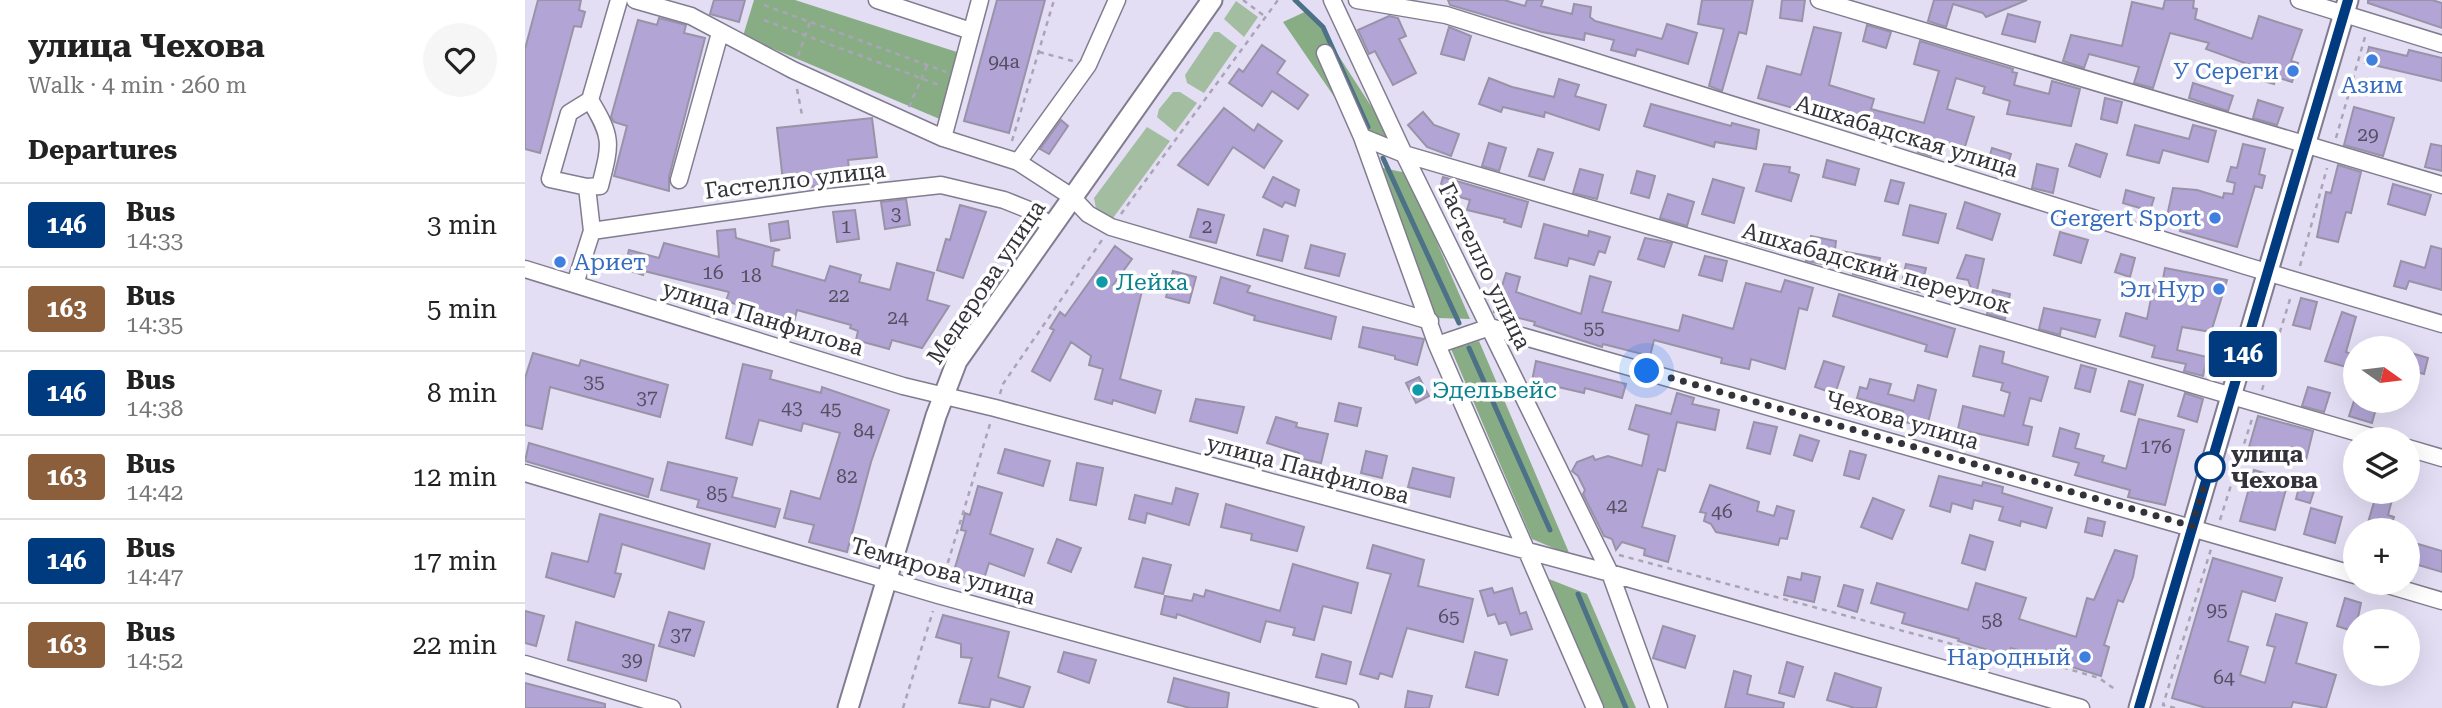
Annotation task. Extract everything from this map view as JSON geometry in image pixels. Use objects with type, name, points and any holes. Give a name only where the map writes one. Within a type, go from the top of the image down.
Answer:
[{"type":"main road","name":"Медерова улица","points":[[848,708],[943,396],[957,361],[1212,0]]},
{"type":"main road","points":[[2139,708],[2346,7]]},
{"type":"street","points":[[590,100],[608,130],[609,153],[600,186],[587,187],[550,179],[569,113],[590,100],[619,0]]},
{"type":"street","points":[[635,0],[691,16],[793,70],[902,120],[943,138],[1012,161],[1072,197],[1089,214],[1111,227],[1430,321]]},
{"type":"street","points":[[877,0],[971,31]]},
{"type":"street","points":[[943,138],[980,0]]},
{"type":"street","points":[[1012,161],[1088,65],[1117,0]]},
{"type":"street","name":"Гастелло улица","points":[[1332,0],[1404,154],[1610,573],[1660,708]]},
{"type":"street","name":"Ашхабадская улица","points":[[1357,0],[1446,15],[2442,324]]},
{"type":"street","points":[[1819,0],[2442,185]]},
{"type":"street","points":[[2299,0],[2346,7],[2369,22],[2442,44]]},
{"type":"street","points":[[679,180],[720,33]]},
{"type":"street","points":[[1325,53],[1362,137],[1437,345],[1595,708]]},
{"type":"street","name":"Ашхабадский переулок","points":[[1362,137],[1404,154],[2343,428]]},
{"type":"street","name":"Гастелло улица","points":[[592,231],[823,198],[941,185],[1004,200],[1029,210],[1051,226]]},
{"type":"street","points":[[575,284],[592,231],[587,187]]},
{"type":"street","name":"улица Панфилова","points":[[525,269],[943,396],[1610,573],[2081,708]]},
{"type":"street","points":[[1437,345],[1490,327]]},
{"type":"street","name":"Чехова улица","points":[[1490,327],[2343,571]]},
{"type":"street","points":[[2420,452],[2442,458]]},
{"type":"street","name":"Темирова улица","points":[[525,473],[938,595],[1350,708]]},
{"type":"street","points":[[2420,595],[2442,601]]},
{"type":"street","points":[[525,664],[672,708]]},
{"type":"path","points":[[1012,161],[1054,0]]},
{"type":"path","points":[[1243,0],[1264,16]]},
{"type":"path","points":[[903,708],[1003,384],[1111,227],[1278,0]]},
{"type":"path","points":[[764,5],[927,66],[957,84]]},
{"type":"path","points":[[764,20],[924,79],[957,84]]},
{"type":"path","points":[[802,115],[793,70],[810,22]]},
{"type":"path","points":[[2175,708],[2164,705],[2296,280],[2369,22]]},
{"type":"path","points":[[1039,52],[1088,65]]},
{"type":"path","points":[[902,120],[924,79],[927,66]]},
{"type":"path","points":[[1599,550],[2008,659],[2021,655],[2099,678],[2116,690]]},
{"type":"green space","points":[[754,0],[795,0],[960,53],[942,120],[743,36]]},
{"type":"green space","points":[[1236,1],[1258,17],[1244,37],[1224,19]]},
{"type":"green space","points":[[1309,10],[1393,140],[1357,130],[1283,22]]},
{"type":"green space","points":[[1214,32],[1219,32],[1237,46],[1204,93],[1187,83],[1185,75]]},
{"type":"green space","points":[[1173,92],[1180,92],[1197,103],[1175,132],[1157,117],[1159,109]]},
{"type":"green space","points":[[1147,127],[1170,141],[1113,218],[1096,209],[1094,198]]},
{"type":"green space","points":[[1373,166],[1407,173],[1470,319],[1437,318]]},
{"type":"green space","points":[[1479,341],[1570,555],[1532,539],[1451,349]]},
{"type":"green space","points":[[1549,579],[1587,594],[1636,708],[1604,708]]},
{"type":"building","points":[[538,0],[581,0],[579,10],[585,12],[581,27],[574,26],[540,153],[525,149],[525,49]]},
{"type":"building","points":[[714,0],[745,0],[739,22],[710,14]]},
{"type":"building","points":[[997,0],[1045,0],[1009,133],[964,121]]},
{"type":"building","points":[[1448,0],[1504,0],[1525,6],[1527,0],[1543,0],[1541,6],[1572,14],[1574,4],[1591,7],[1590,17],[1595,21],[1662,39],[1667,24],[1697,33],[1688,64],[1637,49],[1635,56],[1611,50],[1614,40],[1585,33],[1584,40],[1542,32],[1450,5]]},
{"type":"building","points":[[1702,0],[1753,0],[1746,34],[1739,32],[1722,91],[1709,86],[1724,29],[1698,24]]},
{"type":"building","points":[[1782,0],[1805,0],[1802,21],[1780,18]]},
{"type":"building","points":[[1934,0],[2027,0],[1986,17],[1983,13],[1953,4],[1946,27],[1928,21]]},
{"type":"building","points":[[2165,0],[2194,0],[2193,8],[2197,9],[2195,19],[2252,39],[2259,16],[2302,30],[2291,61],[2298,63],[2292,82],[2276,77],[2274,84],[2252,78],[2256,67],[2206,49],[2209,43],[2170,33],[2153,88],[2134,83],[2139,67],[2089,54],[2084,68],[2063,61],[2071,35],[2122,46],[2132,2],[2163,9]]},
{"type":"building","points":[[2368,0],[2432,0],[2442,3],[2442,28],[2368,3]]},
{"type":"building","points":[[2008,14],[2040,22],[2035,42],[2002,34]]},
{"type":"building","points":[[1389,16],[1398,18],[1406,36],[1399,39],[1416,73],[1393,85],[1375,51],[1369,54],[1358,30]]},
{"type":"building","points":[[659,18],[686,25],[684,33],[705,38],[669,177],[669,191],[614,176],[627,126],[614,122],[611,117],[638,20],[657,25]]},
{"type":"building","points":[[1867,25],[1891,32],[1886,48],[1863,41]]},
{"type":"building","points":[[1449,27],[1471,36],[1464,60],[1441,54]]},
{"type":"building","points":[[1814,27],[1841,33],[1829,85],[1874,99],[1871,109],[1924,123],[1939,71],[1914,64],[1920,41],[2013,69],[2012,72],[2017,73],[2014,85],[2049,94],[2052,81],[2080,89],[2071,126],[2007,114],[2010,101],[1983,93],[1985,87],[1956,78],[1947,109],[1974,117],[1964,150],[1936,141],[1931,156],[1918,152],[1920,144],[1758,98],[1767,66],[1801,75]]},
{"type":"building","points":[[1262,45],[1285,61],[1277,73],[1308,95],[1298,109],[1272,91],[1262,106],[1229,83],[1239,69],[1243,72]]},
{"type":"building","points":[[2369,47],[2407,56],[2409,50],[2442,58],[2442,81],[2365,63]]},
{"type":"building","points":[[1489,78],[1512,87],[1554,97],[1559,79],[1579,85],[1575,96],[1606,105],[1599,130],[1545,112],[1544,117],[1503,107],[1501,112],[1479,104]]},
{"type":"building","points":[[2193,83],[2233,96],[2228,111],[2189,98]]},
{"type":"building","points":[[2105,98],[2122,102],[2117,123],[2101,119]]},
{"type":"building","points":[[2258,100],[2283,108],[2277,125],[2253,118]]},
{"type":"building","points":[[1651,104],[1731,126],[1732,123],[1759,130],[1756,149],[1715,142],[1714,147],[1644,126]]},
{"type":"building","points":[[2354,107],[2394,118],[2383,156],[2344,145]]},
{"type":"building","points":[[1224,108],[1254,131],[1258,124],[1282,141],[1264,168],[1233,147],[1208,185],[1178,165]]},
{"type":"building","points":[[1423,112],[1434,125],[1459,134],[1451,156],[1427,147],[1408,125]]},
{"type":"building","points":[[872,118],[877,157],[848,160],[850,182],[784,190],[777,128]]},
{"type":"building","points":[[1061,120],[1068,126],[1049,154],[1040,149]]},
{"type":"building","points":[[2135,125],[2189,139],[2193,125],[2216,131],[2208,162],[2163,150],[2159,163],[2127,155]]},
{"type":"building","points":[[1489,143],[1506,148],[1499,171],[1482,166]]},
{"type":"building","points":[[2076,144],[2107,154],[2100,177],[2069,166]]},
{"type":"building","points":[[2243,144],[2265,149],[2259,174],[2265,176],[2262,188],[2255,186],[2237,247],[2180,231],[2183,222],[2166,221],[2173,188],[2197,190],[2223,198],[2224,193],[2233,194],[2235,183],[2227,181],[2231,167],[2237,168]]},
{"type":"building","points":[[2431,144],[2442,146],[2442,171],[2425,167]]},
{"type":"building","points":[[1992,148],[2011,154],[2004,176],[1977,168],[1982,153],[1990,155]]},
{"type":"building","points":[[1538,149],[1553,153],[1544,180],[1529,176]]},
{"type":"building","points":[[1827,160],[1859,169],[1855,185],[1823,177]]},
{"type":"building","points":[[1764,164],[1790,167],[1789,172],[1799,175],[1791,201],[1756,191]]},
{"type":"building","points":[[2037,164],[2058,169],[2053,193],[2032,188]]},
{"type":"building","points":[[2338,165],[2361,172],[2351,213],[2346,212],[2338,242],[2317,237],[2326,192],[2331,193]]},
{"type":"building","points":[[1580,169],[1603,175],[1597,199],[1573,193]]},
{"type":"building","points":[[1637,171],[1655,176],[1649,198],[1631,193]]},
{"type":"building","points":[[1273,177],[1299,190],[1295,206],[1285,202],[1282,207],[1263,197]]},
{"type":"building","points":[[1443,177],[1528,202],[1521,227],[1504,222],[1505,219],[1467,210],[1470,200],[1439,191]]},
{"type":"building","points":[[1713,179],[1744,188],[1734,223],[1702,214]]},
{"type":"building","points":[[1891,180],[1904,183],[1898,204],[1885,201]]},
{"type":"building","points":[[2393,184],[2431,195],[2425,215],[2388,204]]},
{"type":"building","points":[[2126,190],[2154,198],[2150,211],[2123,203]]},
{"type":"building","points":[[1668,194],[1694,202],[1687,226],[1660,218]]},
{"type":"building","points":[[906,199],[910,225],[885,229],[881,202]]},
{"type":"building","points":[[1965,202],[2000,214],[1992,240],[1957,228]]},
{"type":"building","points":[[960,205],[986,212],[963,278],[937,270],[946,239],[950,240]]},
{"type":"building","points":[[1910,205],[1946,214],[1938,243],[1903,235]]},
{"type":"building","points":[[1198,209],[1224,215],[1216,243],[1190,237]]},
{"type":"building","points":[[855,210],[859,239],[837,242],[833,212]]},
{"type":"building","points":[[788,221],[790,238],[771,241],[769,224]]},
{"type":"building","points":[[1544,224],[1588,236],[1589,231],[1610,237],[1605,253],[1599,251],[1594,265],[1569,258],[1567,266],[1535,258]]},
{"type":"building","points":[[1750,227],[1779,236],[1775,250],[1746,242]]},
{"type":"building","points":[[735,229],[736,238],[780,250],[774,251],[772,266],[825,281],[830,266],[861,275],[859,282],[890,290],[897,263],[934,273],[927,300],[949,306],[922,348],[892,340],[889,349],[856,340],[858,331],[850,328],[851,325],[797,310],[794,322],[726,301],[729,292],[644,271],[643,275],[624,269],[629,250],[659,258],[664,243],[719,257],[717,231]]},
{"type":"building","points":[[1264,229],[1288,236],[1282,261],[1257,255]]},
{"type":"building","points":[[2060,232],[2088,240],[2081,263],[2054,255]]},
{"type":"building","points":[[1811,236],[1836,241],[1835,250],[1880,258],[1876,280],[1853,274],[1854,270],[1806,261]]},
{"type":"building","points":[[1645,238],[1672,243],[1664,267],[1638,259]]},
{"type":"building","points":[[1311,245],[1345,254],[1339,276],[1305,268]]},
{"type":"building","points":[[1115,246],[1132,259],[1113,285],[1142,291],[1120,379],[1161,391],[1155,413],[1113,400],[1112,404],[1095,399],[1103,369],[1089,365],[1091,356],[1071,342],[1050,381],[1032,371],[1054,330],[1050,328],[1060,312],[1065,316]]},
{"type":"building","points":[[2431,246],[2442,249],[2442,290],[2409,281],[2406,289],[2394,286],[2401,261],[2425,268]]},
{"type":"building","points":[[2121,254],[2135,258],[2130,277],[2115,272]]},
{"type":"building","points":[[1966,255],[1984,259],[1975,299],[1968,280],[1957,278]]},
{"type":"building","points":[[1705,256],[1727,261],[1722,281],[1699,275]]},
{"type":"building","points":[[1906,264],[1926,268],[1920,292],[1901,287]]},
{"type":"building","points":[[2165,268],[2227,280],[2211,332],[2182,327],[2177,350],[2207,357],[2203,376],[2184,371],[2186,364],[2152,357],[2155,346],[2120,336],[2126,313],[2147,319],[2154,283],[2162,285]]},
{"type":"building","points":[[1173,271],[1196,277],[1189,303],[1166,297]]},
{"type":"building","points":[[1506,273],[1520,277],[1516,292],[1581,314],[1590,276],[1611,282],[1602,312],[1679,331],[1683,315],[1733,329],[1746,283],[1781,292],[1785,280],[1813,288],[1807,310],[1799,308],[1785,369],[1751,359],[1749,369],[1721,363],[1722,358],[1654,340],[1650,356],[1603,344],[1602,347],[1534,325],[1535,322],[1494,312]]},
{"type":"building","points":[[1221,277],[1250,286],[1247,292],[1336,317],[1331,339],[1254,320],[1255,316],[1214,303]]},
{"type":"building","points":[[1993,290],[2010,294],[2005,319],[1987,314]]},
{"type":"building","points":[[1839,294],[1955,329],[1947,357],[1925,351],[1927,345],[1833,316]]},
{"type":"building","points":[[2301,298],[2317,302],[2310,329],[2293,325]]},
{"type":"building","points":[[2044,308],[2100,320],[2095,337],[2061,328],[2060,335],[2039,329]]},
{"type":"building","points":[[2342,312],[2356,317],[2351,336],[2343,336],[2343,366],[2325,361]]},
{"type":"building","points":[[1363,327],[1424,339],[1417,365],[1359,347]]},
{"type":"building","points":[[1980,346],[2004,352],[2002,363],[2048,377],[2041,401],[2030,398],[2023,425],[2032,427],[2028,445],[1958,429],[1963,406],[2004,416],[2010,393],[2001,390],[2003,383],[1973,376]]},
{"type":"building","points":[[533,353],[579,366],[581,360],[668,385],[660,417],[550,387],[542,429],[525,425],[525,378]]},
{"type":"building","points":[[2420,356],[2428,358],[2424,374],[2420,373]]},
{"type":"building","points":[[1536,361],[1626,384],[1622,398],[1585,388],[1584,393],[1532,381]]},
{"type":"building","points":[[1824,361],[1844,367],[1835,394],[1815,387]]},
{"type":"building","points":[[743,364],[772,371],[770,379],[821,393],[822,387],[889,410],[871,462],[847,552],[809,542],[814,525],[784,518],[791,491],[820,499],[840,433],[803,423],[801,431],[759,420],[752,445],[726,438]]},
{"type":"building","points":[[2081,365],[2096,369],[2090,392],[2075,388]]},
{"type":"building","name":"Эдельвейс","points":[[1419,377],[1429,396],[1416,403],[1406,383]]},
{"type":"building","points":[[1870,379],[1891,384],[1888,394],[1914,401],[1918,385],[1936,390],[1927,427],[1901,421],[1903,411],[1857,398],[1860,387],[1867,389]]},
{"type":"building","points":[[2129,381],[2143,385],[2135,415],[2121,411]]},
{"type":"building","points":[[2308,387],[2330,393],[2324,412],[2302,406]]},
{"type":"building","points":[[1677,393],[1694,398],[1692,404],[1719,410],[1715,430],[1677,422],[1665,471],[1658,469],[1642,527],[1675,536],[1668,562],[1644,555],[1645,549],[1622,542],[1616,550],[1612,539],[1604,536],[1583,494],[1585,490],[1578,476],[1572,471],[1577,462],[1593,456],[1595,460],[1608,456],[1642,466],[1649,435],[1629,429],[1636,405],[1671,414]]},
{"type":"building","points":[[2185,393],[2203,399],[2197,422],[2178,416]]},
{"type":"building","points":[[1196,399],[1244,407],[1237,433],[1190,421]]},
{"type":"building","points":[[1339,403],[1361,408],[1357,426],[1335,421]]},
{"type":"building","points":[[2350,413],[2375,413],[2372,423],[2349,416]]},
{"type":"building","points":[[2258,416],[2313,431],[2306,460],[2249,447]]},
{"type":"building","points":[[1276,417],[1297,423],[1296,427],[1328,434],[1321,463],[1298,458],[1299,453],[1267,443]]},
{"type":"building","points":[[2139,419],[2184,430],[2165,505],[2128,497],[2130,490],[2075,475],[2079,463],[2053,456],[2060,428],[2079,434],[2075,448],[2104,456],[2102,462],[2126,469]]},
{"type":"building","points":[[1754,422],[1777,427],[1770,454],[1747,448]]},
{"type":"building","points":[[1800,435],[1819,441],[1812,461],[1794,455]]},
{"type":"building","points":[[529,443],[653,479],[648,497],[525,461]]},
{"type":"building","points":[[1005,449],[1050,461],[1043,486],[998,473]]},
{"type":"building","points":[[1366,451],[1387,456],[1382,478],[1361,473]]},
{"type":"building","points":[[1850,451],[1866,455],[1859,479],[1844,475]]},
{"type":"building","points":[[668,462],[737,478],[732,497],[780,509],[775,527],[697,507],[699,500],[661,490]]},
{"type":"building","points":[[1077,463],[1103,468],[1096,505],[1070,500]]},
{"type":"building","points":[[1413,468],[1454,478],[1450,497],[1408,487]]},
{"type":"building","points":[[2254,470],[2268,474],[2267,479],[2287,485],[2275,530],[2240,521]]},
{"type":"building","points":[[1939,476],[1982,486],[1983,482],[2003,487],[2002,493],[2052,508],[2046,528],[2021,521],[2020,526],[1999,520],[2003,507],[1974,500],[1972,509],[1952,503],[1950,512],[1930,506]]},
{"type":"building","points":[[2300,483],[2315,488],[2310,503],[2296,499]]},
{"type":"building","points":[[1710,485],[1759,502],[1757,511],[1774,516],[1777,506],[1794,511],[1787,539],[1780,538],[1778,545],[1716,532],[1711,524],[1704,521],[1706,513],[1700,512]]},
{"type":"building","points":[[978,486],[1002,493],[990,534],[1033,549],[1024,576],[989,563],[983,582],[953,574],[966,531],[961,530],[965,513],[970,515]]},
{"type":"building","points":[[1176,488],[1198,494],[1189,525],[1147,513],[1145,523],[1129,519],[1135,495],[1172,504]]},
{"type":"building","points":[[1873,498],[1904,510],[1892,539],[1861,527]]},
{"type":"building","points":[[1226,504],[1304,527],[1297,551],[1251,540],[1252,534],[1221,527]]},
{"type":"building","points":[[2373,504],[2391,504],[2388,515],[2394,518],[2369,518]]},
{"type":"building","points":[[2311,508],[2342,517],[2335,543],[2304,534]]},
{"type":"building","points":[[600,514],[710,544],[704,569],[622,544],[615,573],[621,574],[614,597],[546,577],[552,553],[588,562]]},
{"type":"building","points":[[2088,518],[2105,522],[2102,536],[2085,532]]},
{"type":"building","points":[[1970,535],[1993,542],[1985,570],[1962,563]]},
{"type":"building","points":[[1057,539],[1081,548],[1071,572],[1048,563]]},
{"type":"building","points":[[1373,545],[1424,560],[1418,586],[1473,599],[1463,642],[1407,628],[1392,677],[1380,673],[1378,679],[1360,674],[1391,574],[1367,568]]},
{"type":"building","points":[[2420,545],[2442,551],[2442,572],[2420,566]]},
{"type":"building","points":[[2115,550],[2137,556],[2133,577],[2123,602],[2118,600],[2104,645],[2109,647],[2101,676],[2011,648],[2008,656],[1958,641],[1959,639],[1902,623],[1905,613],[1871,603],[1877,583],[1968,610],[1976,583],[2026,598],[2019,619],[2076,637],[2087,598],[2094,600]]},
{"type":"building","points":[[1143,558],[1171,565],[1163,594],[1135,587]]},
{"type":"building","points":[[2213,558],[2282,578],[2275,601],[2242,591],[2228,641],[2248,647],[2240,675],[2265,683],[2275,647],[2267,645],[2276,614],[2307,623],[2296,663],[2336,675],[2326,708],[2293,702],[2291,708],[2206,708],[2172,698]]},
{"type":"building","points":[[1293,564],[1358,583],[1351,613],[1323,606],[1314,640],[1293,635],[1295,628],[1266,621],[1260,642],[1177,614],[1176,618],[1161,614],[1165,596],[1192,601],[1194,594],[1204,597],[1206,590],[1280,611]]},
{"type":"building","points":[[1802,573],[1820,577],[1814,602],[1784,595],[1788,577],[1801,580]]},
{"type":"building","points":[[1844,585],[1863,590],[1857,612],[1838,606]]},
{"type":"building","points":[[1492,588],[1494,593],[1512,588],[1520,614],[1526,612],[1532,629],[1511,635],[1506,622],[1499,624],[1495,614],[1488,616],[1480,591]]},
{"type":"building","points":[[2345,598],[2361,603],[2360,609],[2343,609],[2343,628],[2337,626]]},
{"type":"building","points":[[525,611],[544,616],[536,646],[525,643]]},
{"type":"building","points":[[669,612],[704,622],[694,656],[659,646]]},
{"type":"building","points":[[943,615],[1009,632],[998,677],[1030,687],[1023,708],[991,699],[989,708],[959,703],[972,658],[961,657],[961,644],[936,637]]},
{"type":"building","points":[[576,622],[654,645],[646,681],[568,660]]},
{"type":"building","points":[[1663,626],[1695,636],[1685,668],[1653,658]]},
{"type":"building","points":[[1064,652],[1096,660],[1089,683],[1058,672]]},
{"type":"building","points":[[1475,652],[1507,660],[1498,695],[1466,687]]},
{"type":"building","points":[[1322,654],[1351,662],[1346,684],[1316,677]]},
{"type":"building","points":[[1787,662],[1803,667],[1794,697],[1779,693]]},
{"type":"building","points":[[1734,671],[1751,676],[1747,694],[1784,703],[1783,708],[1725,708]]},
{"type":"building","points":[[1835,673],[1881,688],[1876,708],[1855,708],[1827,700]]},
{"type":"building","points":[[1174,678],[1229,693],[1227,708],[1190,708],[1168,702]]},
{"type":"building","points":[[525,683],[605,704],[605,708],[525,708]]},
{"type":"building","points":[[1408,691],[1432,696],[1429,708],[1405,708]]},
{"type":"waterway","points":[[1295,0],[1323,27],[1368,127]]},
{"type":"waterway","points":[[1383,158],[1459,323]]},
{"type":"waterway","points":[[1469,348],[1550,530]]},
{"type":"waterway","points":[[1578,594],[1626,708]]},
{"type":"bus line","name":"146","points":[[2139,708],[2348,0]]},
{"type":"place","name":"Азим","points":[[2372,60]]},
{"type":"place","name":"У Сереги","points":[[2293,71]]},
{"type":"place","name":"Gergert Sport","points":[[2215,218]]},
{"type":"place","name":"Ариет","points":[[560,262]]},
{"type":"place","name":"Лейка","points":[[1102,282]]},
{"type":"place","name":"Эл Нур","points":[[2219,289]]},
{"type":"place","name":"Эдельвейс","points":[[1418,390]]},
{"type":"place","name":"улица Чехова","points":[[2210,467]]},
{"type":"place","name":"Народный","points":[[2085,657]]},
{"type":"route","points":[[1647,371],[2192,526],[2210,467]]}]
